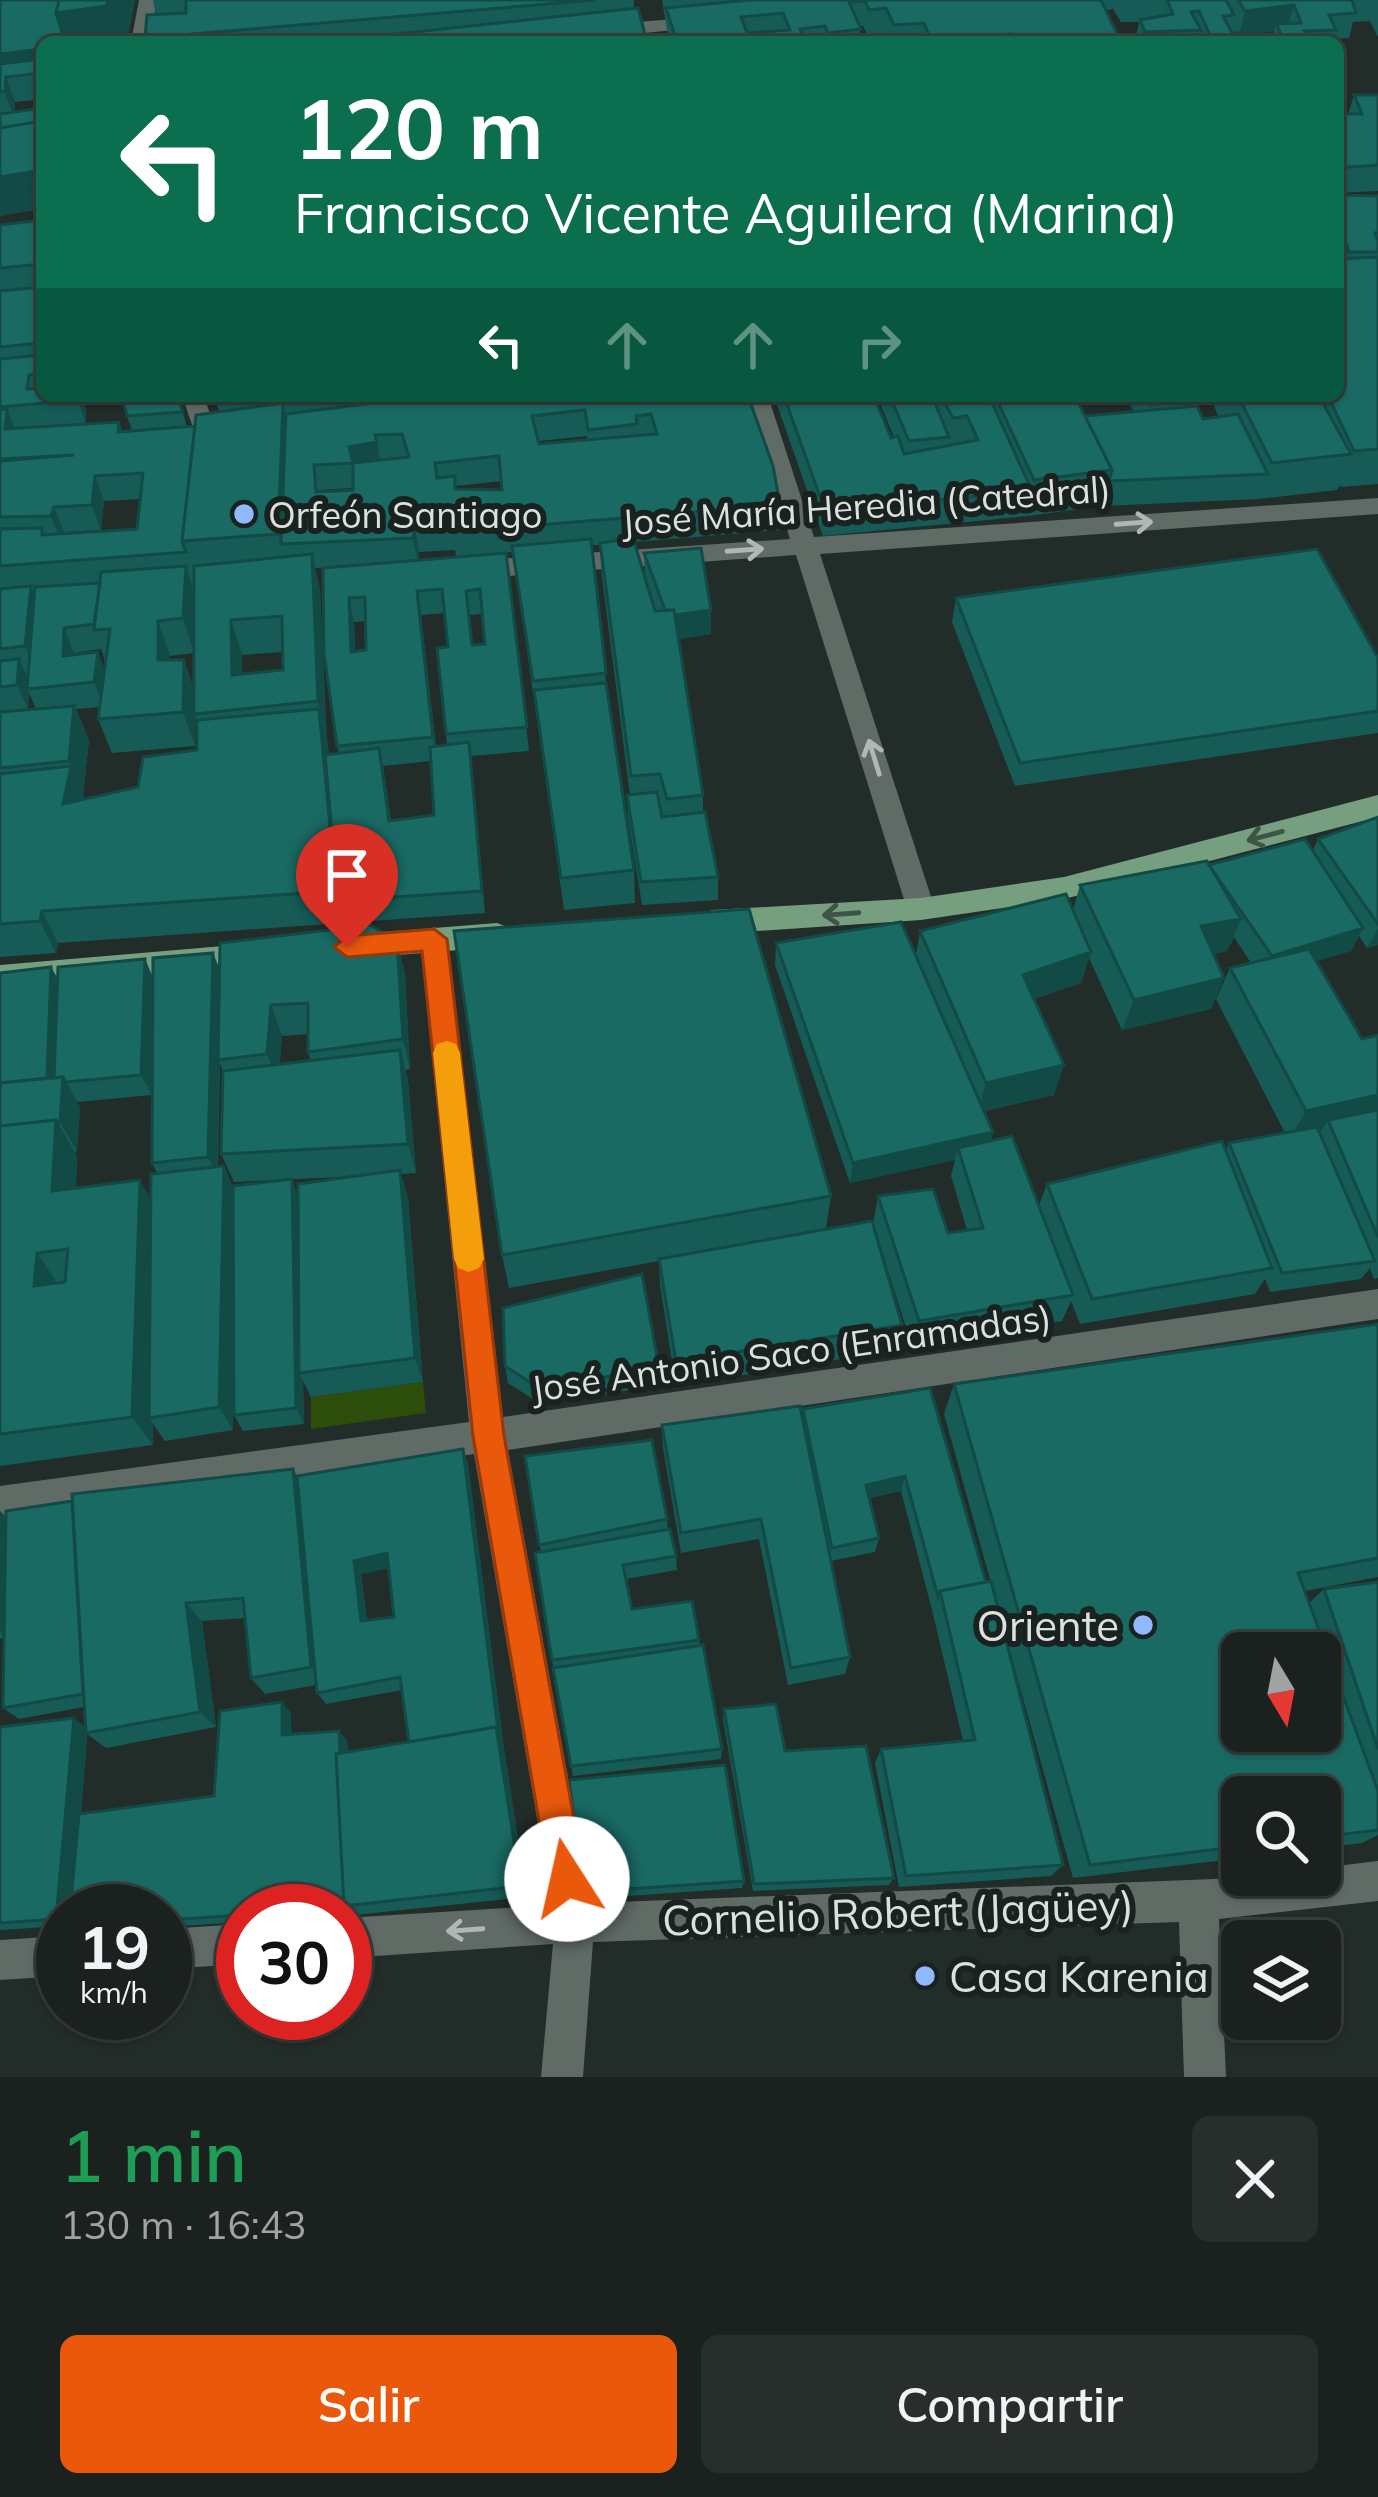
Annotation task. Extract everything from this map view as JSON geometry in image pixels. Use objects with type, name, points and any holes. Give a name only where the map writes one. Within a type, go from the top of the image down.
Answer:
[{"type":"main road","points":[[689,923],[921,909],[1064,888],[1378,806]]},
{"type":"main road","points":[[0,977],[527,934]]},
{"type":"street","points":[[141,36],[148,0]]},
{"type":"street","points":[[585,33],[654,35],[720,20]]},
{"type":"street","points":[[195,402],[210,439],[242,435]]},
{"type":"street","points":[[759,402],[921,909]]},
{"type":"street","name":"José María Heredia (Catedral)","points":[[451,571],[1377,508]]},
{"type":"street","points":[[434,939],[488,1436],[575,1923],[562,2077]]},
{"type":"street","name":"José Antonio Saco (Enramadas)","points":[[0,1503],[1378,1304]]},
{"type":"street","name":"Cornelio Robert (Jagüey)","points":[[372,1936],[575,1923],[1198,1902],[1378,1881]]},
{"type":"street","points":[[1198,1902],[1205,2077]]},
{"type":"street","points":[[0,1960],[36,1958]]},
{"type":"green space","points":[[423,1382],[426,1413],[311,1429],[311,1397]]},
{"type":"building","points":[[0,0],[59,0],[56,13],[63,36],[36,36],[36,50],[0,54]]},
{"type":"building","points":[[59,0],[108,0],[106,6],[56,13]]},
{"type":"building","points":[[186,0],[595,0],[145,36],[147,15],[186,13]]},
{"type":"building","points":[[750,0],[1101,0],[1118,36],[929,36],[924,23],[894,25],[886,8],[869,10],[865,1],[849,2],[861,29],[828,33],[825,26],[800,29],[803,36],[675,36],[666,8]],"holes":[[[783,13],[790,30],[747,33],[741,17]]]},
{"type":"building","points":[[1167,0],[1226,0],[1234,15],[1223,16],[1232,33],[1256,36],[1210,36],[1199,11],[1191,12],[1201,30],[1145,32],[1140,20],[1173,14]]},
{"type":"building","points":[[1238,0],[1352,0],[1356,13],[1329,15],[1336,30],[1282,36],[1276,24],[1301,23],[1294,5],[1245,11]]},
{"type":"building","points":[[638,8],[645,36],[378,36]]},
{"type":"building","points":[[36,60],[36,74],[6,77],[5,91],[0,92],[0,64]]},
{"type":"building","points":[[1354,95],[1378,95],[1378,165],[1344,168],[1344,114],[1362,114]]},
{"type":"building","points":[[36,109],[36,122],[0,128],[0,114]]},
{"type":"building","points":[[36,122],[36,171],[0,177],[0,128]]},
{"type":"building","points":[[1344,195],[1378,196],[1378,252],[1349,252],[1344,238]]},
{"type":"building","points":[[36,221],[36,265],[0,268],[0,225]]},
{"type":"building","points":[[1378,257],[1378,449],[1354,451],[1331,402],[1344,402],[1344,259]]},
{"type":"building","points":[[36,288],[36,344],[0,347],[0,291]]},
{"type":"building","points":[[36,356],[36,374],[29,375],[27,389],[36,388],[36,402],[55,402],[0,407],[0,359]]},
{"type":"building","points":[[124,402],[180,402],[183,412],[127,416]]},
{"type":"building","points":[[381,402],[750,402],[773,466],[780,505],[452,532],[453,525],[415,528],[413,538],[281,544],[286,414]],"holes":[[[585,410],[588,430],[637,424],[636,416],[651,414],[657,434],[539,444],[532,416]],[[402,434],[409,457],[353,463],[349,447],[377,442],[375,435]],[[499,456],[502,490],[455,489],[455,476],[437,478],[435,463]],[[353,463],[353,490],[316,492],[314,465]]]},
{"type":"building","points":[[786,402],[876,402],[891,438],[898,436],[904,454],[978,440],[967,416],[953,418],[944,402],[992,402],[1032,491],[825,511]]},
{"type":"building","points":[[893,402],[934,402],[949,437],[909,441]]},
{"type":"building","points":[[998,402],[1078,402],[1112,470],[1034,480]]},
{"type":"building","points":[[1241,402],[1322,402],[1351,454],[1272,463]]},
{"type":"building","name":"Orfeón Santiago","points":[[283,403],[278,534],[182,541],[196,415]]},
{"type":"building","points":[[1197,406],[1203,419],[1238,414],[1268,474],[1109,481],[1112,470],[1085,416]]},
{"type":"building","points":[[7,409],[5,429],[119,422],[118,432],[195,426],[182,541],[186,552],[0,566],[0,529],[42,528],[42,535],[137,529],[143,473],[95,476],[92,505],[54,507],[51,516],[0,517],[0,461],[74,455],[0,459],[0,410]]},
{"type":"building","points":[[633,538],[655,611],[674,610],[703,795],[667,799],[660,774],[631,776],[600,543]]},
{"type":"building","points":[[591,539],[606,673],[533,681],[512,546]]},
{"type":"building","points":[[701,548],[711,610],[675,615],[674,610],[665,610],[644,553]]},
{"type":"building","points":[[1317,549],[1378,658],[1378,711],[1020,763],[956,598]]},
{"type":"building","points":[[506,553],[527,727],[446,734],[437,648],[448,647],[442,589],[417,591],[433,737],[337,746],[324,654],[323,568]],"holes":[[[480,589],[485,644],[472,645],[466,591]],[[365,597],[366,650],[351,652],[349,598]]]},
{"type":"building","points":[[312,554],[318,701],[194,714],[194,566]],"holes":[[[282,616],[283,670],[232,675],[231,620]]]},
{"type":"building","points":[[186,566],[183,618],[158,621],[158,660],[184,660],[183,712],[98,719],[110,629],[94,630],[101,572]]},
{"type":"building","points":[[100,583],[94,624],[64,628],[63,656],[98,652],[94,682],[27,689],[35,587]]},
{"type":"building","points":[[31,586],[25,646],[0,649],[0,589]]},
{"type":"building","points":[[19,659],[17,685],[0,687],[0,661]]},
{"type":"building","points":[[606,683],[634,870],[561,878],[534,690]]},
{"type":"building","points":[[74,706],[69,761],[0,768],[0,712]]},
{"type":"building","points":[[319,709],[336,891],[42,911],[40,921],[0,924],[0,774],[71,766],[63,804],[138,787],[143,757],[197,750],[197,720]]},
{"type":"building","points":[[469,742],[482,891],[338,901],[325,755],[379,748],[389,821],[434,815],[430,747]]},
{"type":"building","points":[[657,792],[662,817],[705,812],[718,877],[641,882],[627,795]]},
{"type":"building","points":[[1378,817],[1378,924],[1318,839]]},
{"type":"building","points":[[1305,839],[1363,928],[1272,956],[1209,865]]},
{"type":"building","points":[[1207,861],[1241,919],[1201,926],[1224,978],[1134,1000],[1080,885]]},
{"type":"building","points":[[1066,894],[1091,952],[1023,975],[1064,1065],[986,1083],[920,931]]},
{"type":"building","points":[[749,909],[831,1196],[502,1255],[454,931]]},
{"type":"building","points":[[901,922],[993,1132],[853,1163],[776,943]]},
{"type":"building","points":[[370,925],[397,941],[403,1039],[308,1052],[308,1003],[271,1005],[267,1054],[218,1060],[220,943]]},
{"type":"building","points":[[1309,949],[1362,1039],[1378,1035],[1378,1095],[1306,1111],[1230,968]]},
{"type":"building","points":[[213,953],[208,1157],[152,1163],[153,958]]},
{"type":"building","points":[[145,959],[141,1075],[66,1082],[63,1077],[54,1078],[58,967]]},
{"type":"building","points":[[51,967],[47,1078],[0,1083],[0,973]]},
{"type":"building","points":[[400,1050],[408,1144],[221,1154],[223,1071]]},
{"type":"building","points":[[63,1077],[60,1122],[0,1126],[0,1083]]},
{"type":"building","points":[[1378,1110],[1378,1237],[1328,1120]]},
{"type":"building","points":[[56,1120],[52,1191],[140,1180],[132,1417],[0,1434],[0,1126]],"holes":[[[68,1249],[65,1282],[34,1286],[37,1253]]]},
{"type":"building","points":[[1317,1127],[1375,1261],[1282,1273],[1229,1143]]},
{"type":"building","points":[[1012,1136],[1073,1295],[919,1321],[878,1196],[933,1189],[948,1233],[983,1228],[958,1148]]},
{"type":"building","points":[[1222,1141],[1272,1268],[1092,1299],[1047,1184]]},
{"type":"building","points":[[224,1166],[219,1407],[149,1418],[151,1174]]},
{"type":"building","points":[[400,1170],[415,1358],[299,1373],[298,1184]]},
{"type":"building","points":[[292,1179],[296,1408],[234,1415],[233,1186]]},
{"type":"building","points":[[872,1221],[902,1325],[676,1362],[659,1259]]},
{"type":"building","points":[[642,1274],[659,1368],[539,1388],[505,1366],[503,1308]]},
{"type":"building","name":"Oriente","points":[[1378,1324],[1378,1558],[1298,1573],[1320,1632],[1221,1632],[1221,1752],[1341,1752],[1341,1690],[1378,1791],[1378,1830],[1341,1834],[1341,1776],[1221,1776],[1221,1849],[1090,1865],[954,1384]]},
{"type":"building","points":[[930,1388],[986,1582],[940,1591],[938,1597],[905,1476],[866,1485],[879,1538],[832,1548],[803,1409]]},
{"type":"building","points":[[800,1406],[850,1657],[791,1668],[761,1519],[681,1533],[662,1425]]},
{"type":"building","points":[[652,1440],[667,1519],[539,1545],[525,1456]]},
{"type":"building","points":[[463,1449],[498,1731],[496,1727],[409,1742],[400,1677],[317,1693],[297,1476]],"holes":[[[387,1553],[394,1617],[361,1621],[354,1561]]]},
{"type":"building","points":[[293,1469],[311,1667],[251,1678],[243,1598],[186,1603],[200,1712],[86,1733],[72,1494]]},
{"type":"building","points":[[72,1501],[83,1694],[3,1708],[6,1511]]},
{"type":"building","points":[[670,1529],[676,1556],[623,1565],[632,1609],[692,1601],[699,1640],[552,1660],[535,1553]]},
{"type":"building","points":[[991,1581],[1063,1865],[906,1876],[881,1749],[975,1740],[940,1591]]},
{"type":"building","points":[[1378,1582],[1378,1749],[1341,1632],[1324,1589]]},
{"type":"building","points":[[703,1645],[722,1749],[571,1766],[553,1668]]},
{"type":"building","points":[[282,1702],[282,1735],[339,1731],[343,1884],[216,1884],[216,1917],[192,1918],[192,1884],[73,1884],[79,1814],[214,1796],[220,1711]]},
{"type":"building","points":[[776,1704],[785,1751],[866,1746],[894,1878],[754,1884],[724,1709]]},
{"type":"building","points":[[74,1718],[59,1884],[36,1884],[36,1920],[0,1923],[0,1727]]},
{"type":"building","points":[[496,1727],[521,1886],[372,1903],[372,1884],[343,1884],[336,1754]]},
{"type":"building","points":[[725,1765],[744,1881],[584,1892],[569,1780]]},
{"type":"slow traffic","points":[[447,1053],[469,1259]]},
{"type":"place","name":"Orfeón Santiago","points":[[244,514]]},
{"type":"place","name":"Oriente","points":[[1143,1625]]},
{"type":"place","name":"Casa Karenia","points":[[925,1976]]},
{"type":"route","points":[[347,947],[434,939],[488,1436],[567,1879]]}]
